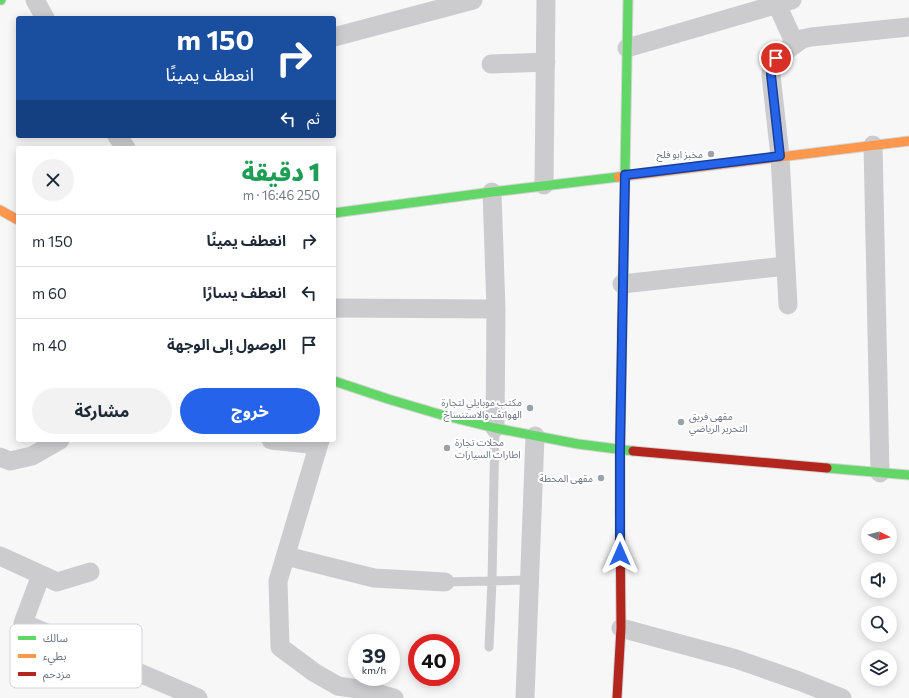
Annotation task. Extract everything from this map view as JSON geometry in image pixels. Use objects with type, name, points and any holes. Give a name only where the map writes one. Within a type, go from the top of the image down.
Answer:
[{"type":"street","points":[[35,0],[44,16]]},
{"type":"street","points":[[336,36],[418,7],[473,0]]},
{"type":"street","points":[[544,185],[546,0]]},
{"type":"street","points":[[617,698],[621,628],[620,450],[628,0]]},
{"type":"street","points":[[627,48],[781,2],[795,44]]},
{"type":"street","points":[[788,305],[780,156],[771,75],[772,65],[776,58],[802,39],[909,27]]},
{"type":"street","points":[[491,64],[546,62]]},
{"type":"street","points":[[336,213],[544,185],[909,141]]},
{"type":"street","points":[[873,145],[880,474]]},
{"type":"street","points":[[492,192],[496,309],[495,428]]},
{"type":"street","points":[[622,284],[786,266]]},
{"type":"street","points":[[336,308],[496,309]]},
{"type":"street","points":[[336,385],[434,413],[495,428],[620,450],[880,474],[909,475]]},
{"type":"street","points":[[525,698],[535,436]]},
{"type":"street","points":[[0,457],[10,461],[32,456],[56,442]]},
{"type":"street","points":[[303,442],[319,443],[278,581],[280,647],[315,673],[338,686],[370,691],[394,698]]},
{"type":"street","points":[[0,556],[57,582],[90,572]]},
{"type":"street","points":[[286,556],[374,578],[445,582]]},
{"type":"street","points":[[25,624],[23,623],[41,575]]},
{"type":"street","points":[[621,628],[736,659],[842,698]]},
{"type":"street","points":[[142,674],[198,698]]},
{"type":"lane","points":[[489,648],[495,428]]},
{"type":"lane","points":[[445,582],[530,580]]},
{"type":"traffic: fast","points":[[625,174],[628,0]]},
{"type":"traffic: fast","points":[[336,213],[618,177]]},
{"type":"traffic: fast","points":[[336,382],[442,415],[495,428],[578,444],[633,451]]},
{"type":"traffic: fast","points":[[827,468],[909,475]]},
{"type":"traffic: slow","points":[[618,177],[909,141]]},
{"type":"traffic: slow","points":[[0,210],[16,219]]},
{"type":"traffic: slow","points":[[620,512],[622,336]]},
{"type":"traffic: jam","points":[[622,336],[625,174]]},
{"type":"traffic: jam","points":[[633,451],[827,468]]},
{"type":"traffic: jam","points":[[617,698],[621,628],[620,512]]},
{"type":"place","name":"مخبز ابو فلح","points":[[711,154]]},
{"type":"place","name":"مكتب موبايلي لتجارة الهواتف والاستنساخ","points":[[530,408]]},
{"type":"place","name":"مقهى فريق التحرير الرياضي","points":[[681,422]]},
{"type":"place","name":"محلات تجارة اطارات السيارات","points":[[447,448]]},
{"type":"place","name":"مقهى المحطة","points":[[601,478]]},
{"type":"route","points":[[620,554],[620,450],[625,175],[780,156],[771,75],[772,65],[776,58]]}]
